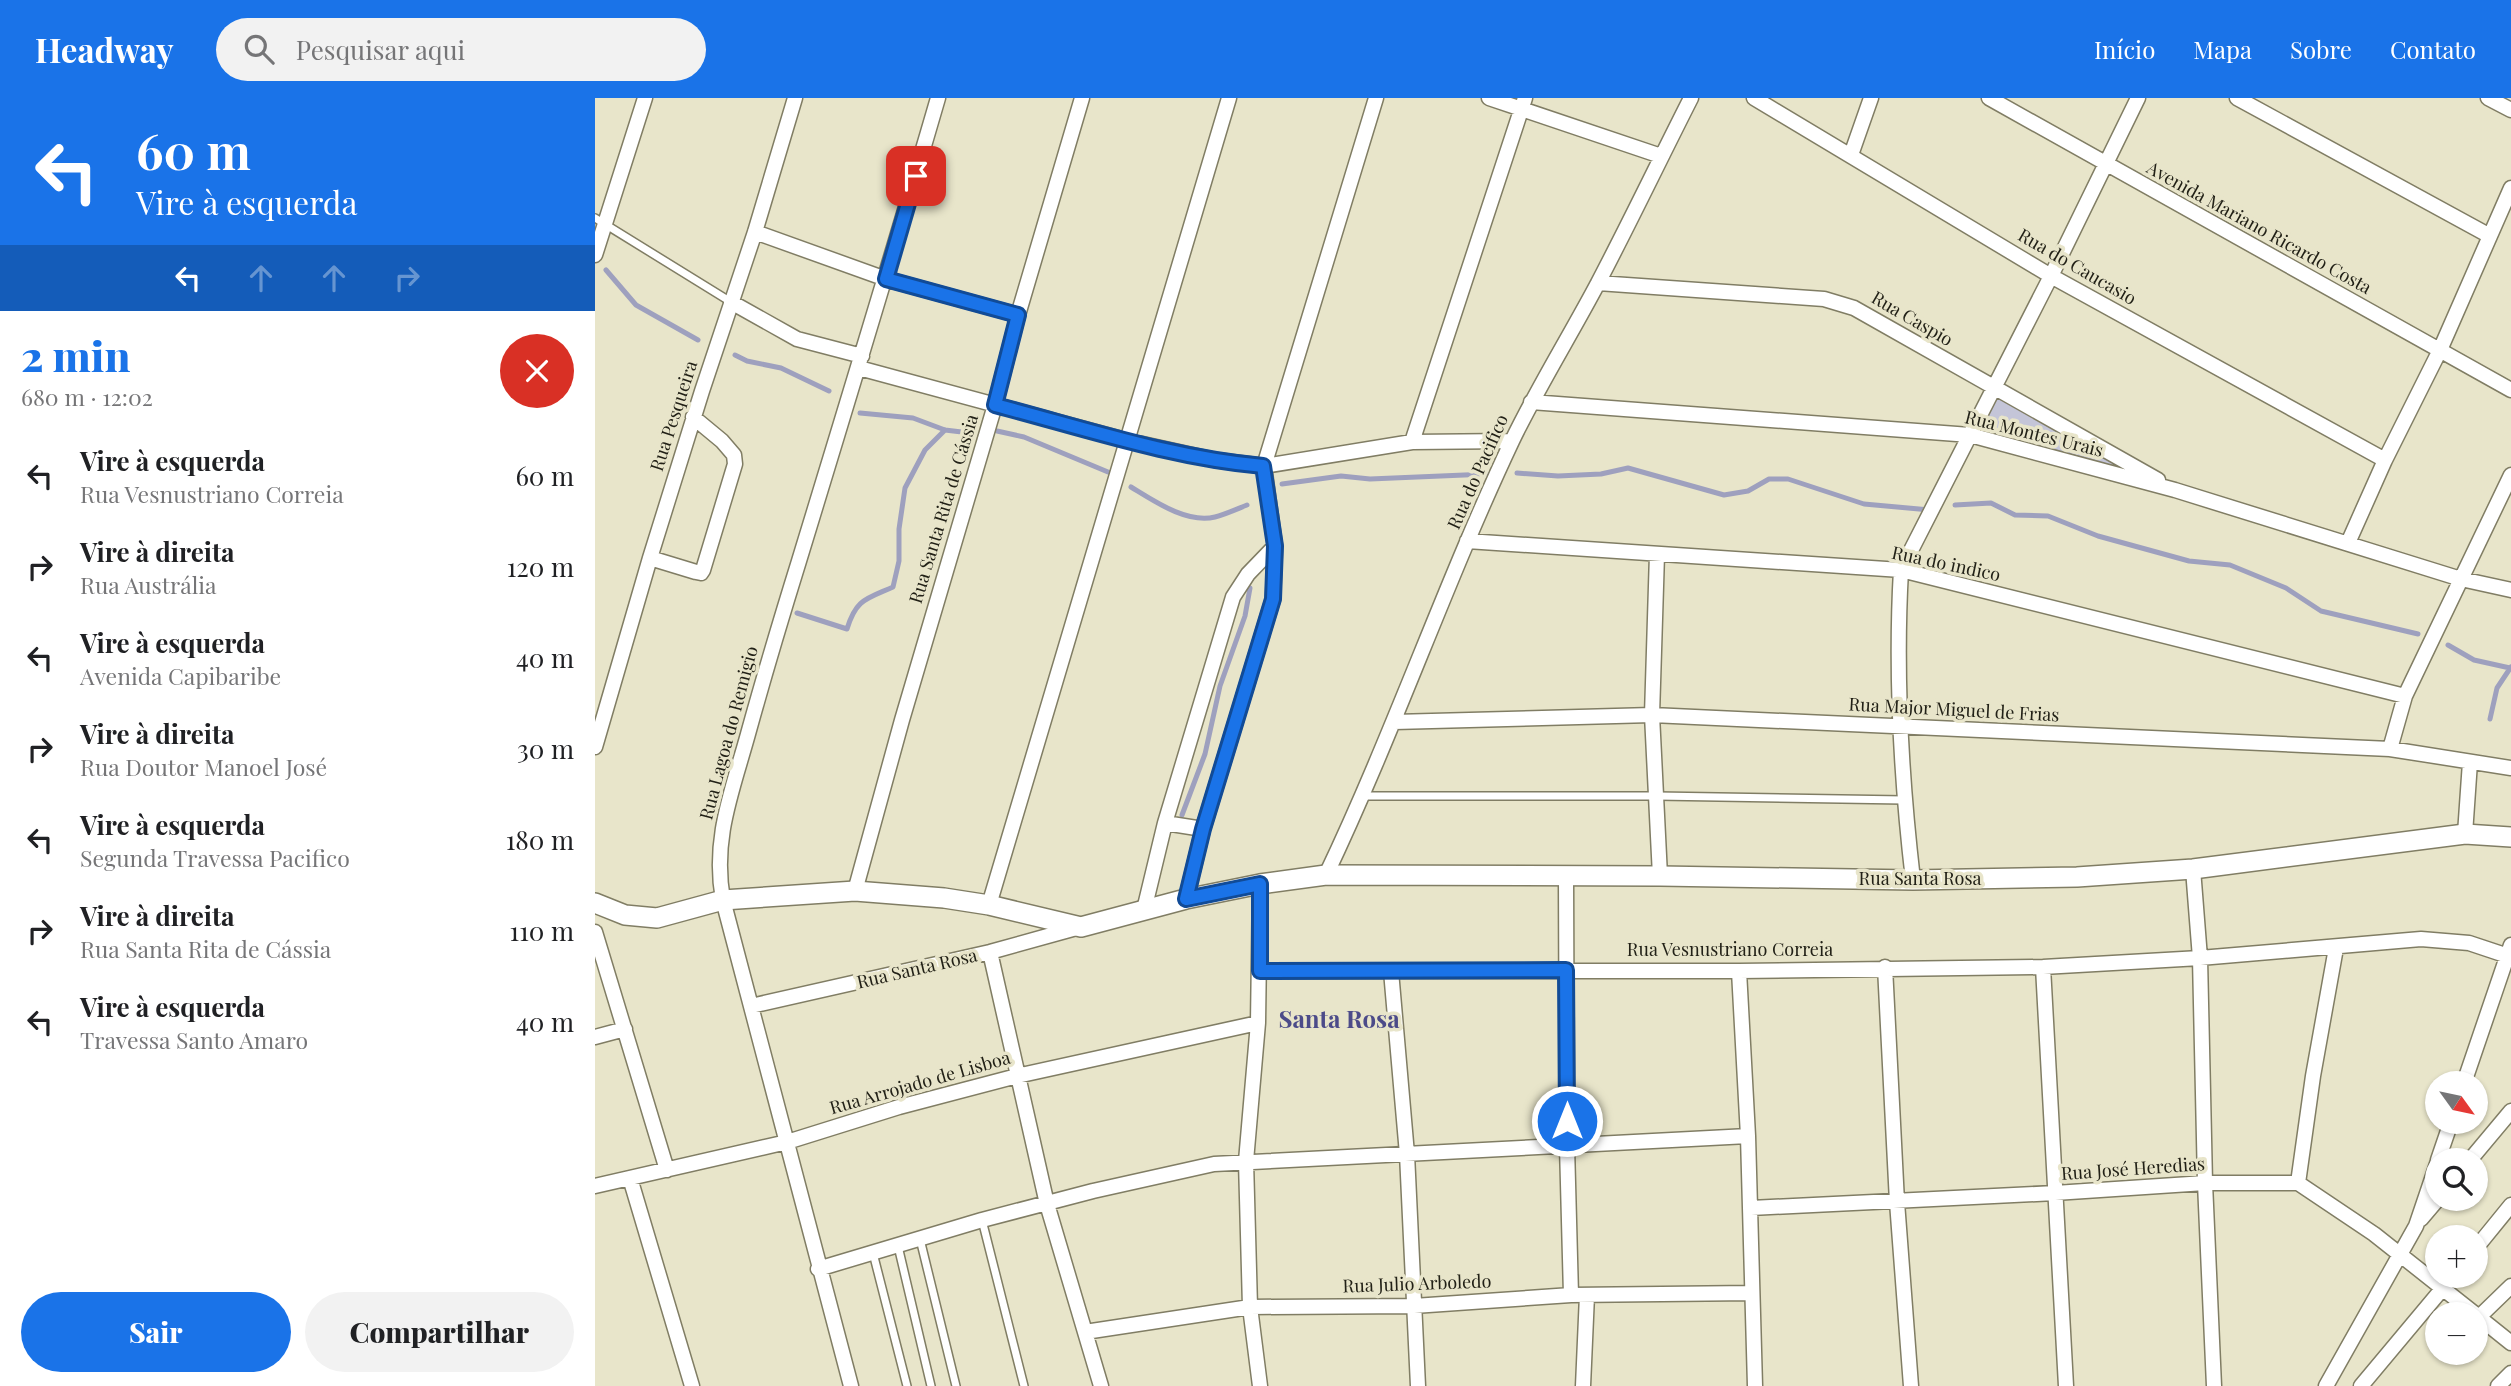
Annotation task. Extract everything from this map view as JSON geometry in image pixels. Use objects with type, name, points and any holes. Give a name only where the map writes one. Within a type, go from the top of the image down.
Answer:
[{"type":"street","points":[[595,255],[600,220],[645,98]]},
{"type":"street","name":"Rua Pesqueira","points":[[595,747],[693,417],[755,232],[795,98]]},
{"type":"street","name":"Rua Lagoa do Remigio","points":[[851,1386],[818,1269],[723,900],[719,876],[719,845],[770,654],[886,279],[938,98]]},
{"type":"street","name":"Rua Santa Rita de Cássia","points":[[855,891],[1082,98]]},
{"type":"street","points":[[989,905],[1229,98]]},
{"type":"street","points":[[1186,899],[1203,829],[1273,599],[1275,546],[1263,466],[1376,98]]},
{"type":"street","points":[[1489,98],[1523,104],[1661,156]]},
{"type":"street","name":"Rua do Pacifico","points":[[1327,875],[1364,796],[1467,541],[1512,441],[1598,283],[1691,98]]},
{"type":"street","name":"Rua do Caucasio","points":[[1754,98],[2052,276],[2385,460]]},
{"type":"street","points":[[1851,155],[1871,98]]},
{"type":"street","name":"Avenida Mariano Ricardo Costa","points":[[1989,98],[2511,390]]},
{"type":"street","points":[[1913,880],[1899,727],[1901,570],[2052,276],[2138,98]]},
{"type":"street","points":[[2237,98],[2490,236]]},
{"type":"street","points":[[2488,98],[2511,110]]},
{"type":"street","points":[[1412,442],[1523,104]]},
{"type":"street","points":[[2348,543],[2385,460],[2440,350],[2511,188]]},
{"type":"street","points":[[755,232],[886,279],[1018,315]]},
{"type":"street","name":"Rua Caspio","points":[[1598,283],[1823,299],[1854,308],[2175,490]]},
{"type":"street","points":[[731,302],[797,339],[860,362],[995,405],[1129,441],[1215,460],[1263,466],[1412,442],[1512,441]]},
{"type":"street","name":"Rua Montes Urais","points":[[1531,402],[1970,435],[2175,490],[2461,579],[2511,590]]},
{"type":"street","points":[[650,558],[696,572],[703,570],[735,464],[734,455],[722,441],[693,417]]},
{"type":"street","points":[[2390,749],[2405,696],[2511,475]]},
{"type":"street","name":"Rua do indico","points":[[1467,541],[1901,570],[2405,696]]},
{"type":"street","points":[[1144,910],[1165,823],[1233,597],[1248,574],[1275,546]]},
{"type":"street","points":[[1657,554],[1653,715],[1660,876]]},
{"type":"street","name":"Rua Major Miguel de Frias","points":[[1394,722],[1653,715],[2390,749],[2511,768]]},
{"type":"street","points":[[2465,834],[2470,762]]},
{"type":"street","points":[[1165,823],[1203,829]]},
{"type":"street","name":"Rua Santa Rosa","points":[[751,1006],[990,952],[1186,899],[1260,884],[1327,875],[1913,880],[2077,877],[2193,869],[2465,834],[2511,837]]},
{"type":"street","points":[[2193,869],[2200,958],[2205,1183],[2214,1386]]},
{"type":"street","points":[[1566,876],[1567,1146],[1571,1295]]},
{"type":"street","points":[[1260,884],[1258,1023],[1246,1161],[1250,1307],[1260,1386]]},
{"type":"street","points":[[595,903],[625,915],[657,918],[723,900],[855,891],[944,898],[989,905],[1081,927]]},
{"type":"street","points":[[595,932],[667,1170]]},
{"type":"street","name":"Rua Vesnustriano Correia","points":[[1260,971],[1739,971],[2043,967],[2336,948],[2392,940],[2450,940],[2510,952]]},
{"type":"street","points":[[2336,948],[2312,1076],[2298,1183],[2331,1203],[2425,1274]]},
{"type":"street","points":[[990,952],[1047,1204],[1101,1386]]},
{"type":"street","points":[[2468,1071],[2510,952]]},
{"type":"street","points":[[1885,967],[1897,1202],[1911,1386]]},
{"type":"street","points":[[2043,967],[2066,1386]]},
{"type":"street","points":[[1391,971],[1407,1154],[1418,1386]]},
{"type":"street","points":[[1739,971],[1751,1208],[1755,1386]]},
{"type":"street","name":"Rua Arrojado de Lisboa","points":[[595,1186],[787,1143],[899,1107],[1017,1076],[1258,1023]]},
{"type":"street","points":[[595,1037],[625,1029]]},
{"type":"street","points":[[2480,1148],[2511,1111]]},
{"type":"street","points":[[818,1269],[982,1220],[1093,1191],[1214,1164],[1748,1136]]},
{"type":"street","points":[[630,1178],[692,1386]]},
{"type":"street","name":"Rua José Heredias","points":[[1751,1208],[2205,1183],[2298,1183]]},
{"type":"street","points":[[2416,1226],[2425,1199]]},
{"type":"street","points":[[2488,1233],[2511,1205]]},
{"type":"street","points":[[2326,1386],[2399,1253],[2428,1211]]},
{"type":"street","points":[[2488,1306],[2511,1286]]},
{"type":"street","points":[[2361,1386],[2443,1288],[2461,1302]]},
{"type":"street","name":"Rua Julio Arboledo","points":[[1085,1332],[1250,1307],[1414,1306],[1571,1295],[1752,1293]]},
{"type":"street","points":[[1583,1386],[1587,1295]]},
{"type":"street","points":[[2488,1324],[2511,1343]]},
{"type":"street","points":[[2498,1386],[2511,1373]]},
{"type":"lane","points":[[600,220],[731,302]]},
{"type":"lane","points":[[1364,796],[1657,796],[1904,800]]},
{"type":"lane","points":[[982,1220],[1024,1386]]},
{"type":"lane","points":[[920,1239],[956,1386]]},
{"type":"lane","points":[[898,1246],[931,1386]]},
{"type":"lane","points":[[873,1253],[907,1386]]},
{"type":"shaded area","points":[[1997,397],[2138,475],[1982,430]]},
{"type":"waterway","points":[[606,270],[636,305],[698,340]]},
{"type":"waterway","points":[[735,355],[747,361],[781,368],[829,391]]},
{"type":"waterway","points":[[860,413],[913,418],[945,430],[970,433]]},
{"type":"waterway","points":[[797,613],[847,629],[854,611],[863,601],[893,587],[899,561],[899,529],[905,488],[925,450],[945,430]]},
{"type":"waterway","points":[[997,431],[1024,437],[1108,472]]},
{"type":"waterway","points":[[1517,473],[1558,476],[1601,474],[1628,468],[1724,495],[1748,491],[1769,479],[1788,479],[1864,504],[1930,510]]},
{"type":"waterway","points":[[1282,484],[1341,476],[1370,479],[1488,474]]},
{"type":"waterway","points":[[1131,487],[1171,510],[1193,517],[1215,517],[1247,505]]},
{"type":"waterway","points":[[1955,505],[1991,503],[2015,515],[2048,516],[2098,536],[2189,561],[2230,565],[2286,588],[2321,611],[2418,634]]},
{"type":"waterway","points":[[1182,815],[1205,754],[1220,686],[1245,616],[1250,588]]},
{"type":"waterway","points":[[2448,645],[2474,660],[2510,668]]},
{"type":"waterway","points":[[2490,719],[2497,688],[2511,667]]},
{"type":"district","name":"Santa Rosa","points":[[1339,1020]]},
{"type":"route","points":[[916,176],[886,279],[1018,315],[995,405],[1129,441],[1215,460],[1263,466],[1275,546],[1273,599],[1203,829],[1186,899],[1260,884],[1260,971],[1566,970],[1567,1121]]}]
